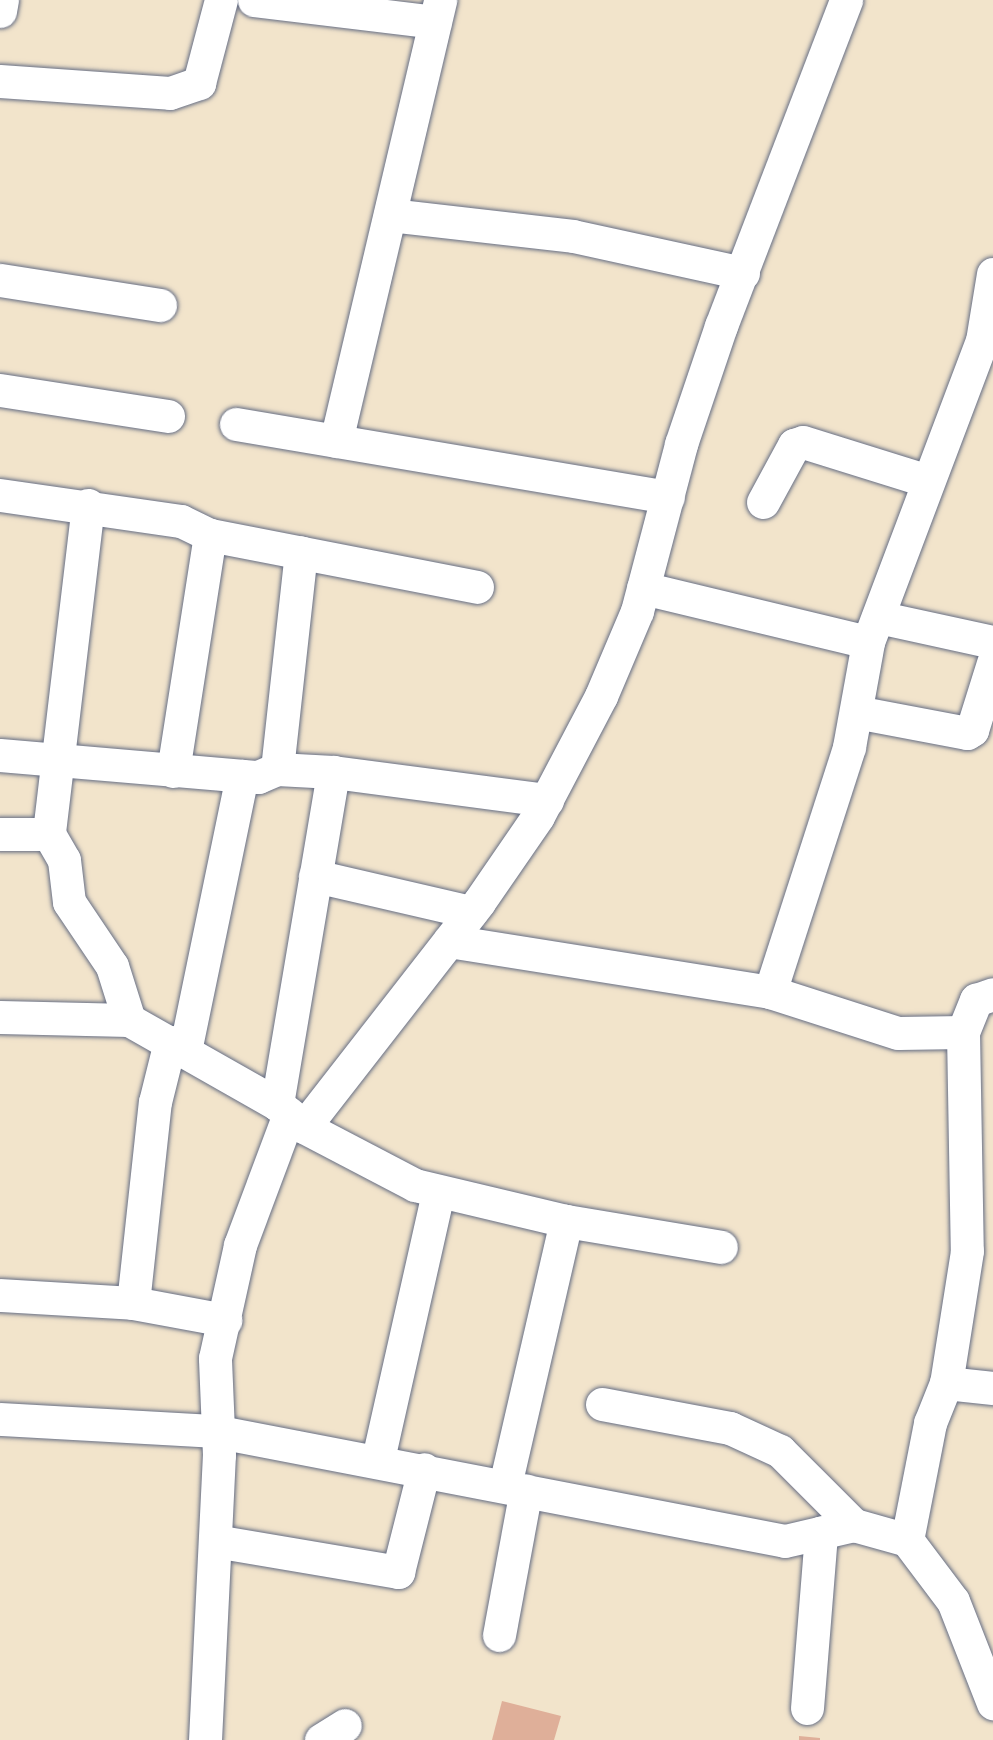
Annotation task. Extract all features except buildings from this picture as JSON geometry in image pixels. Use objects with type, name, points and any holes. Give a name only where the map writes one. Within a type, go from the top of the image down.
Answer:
[{"type":"street","points":[[0,11],[2,0]]},
{"type":"street","points":[[0,81],[142,95],[180,90],[199,83],[221,0]]},
{"type":"street","points":[[254,0],[438,11],[336,441]]},
{"type":"street","points":[[290,1115],[449,942],[547,800],[601,696],[643,588],[668,497],[742,273],[846,0]]},
{"type":"street","points":[[390,215],[573,236],[742,273]]},
{"type":"street","points":[[770,992],[856,712],[873,630],[928,481],[988,342],[993,274]]},
{"type":"street","points":[[0,280],[160,305]]},
{"type":"street","points":[[0,390],[168,416]]},
{"type":"street","points":[[236,424],[668,497]]},
{"type":"street","points":[[763,502],[794,445],[802,442],[928,481]]},
{"type":"street","points":[[0,495],[88,505],[181,520],[210,535],[477,587]]},
{"type":"street","points":[[88,505],[60,759],[49,834],[64,860],[69,902],[112,966],[129,1020]]},
{"type":"street","points":[[173,771],[210,535]]},
{"type":"street","points":[[277,769],[301,552]]},
{"type":"street","points":[[643,588],[873,630],[993,642]]},
{"type":"street","points":[[856,712],[967,733],[989,696],[993,663]]},
{"type":"street","points":[[0,755],[258,777],[277,769],[333,772],[547,800]]},
{"type":"street","points":[[205,1740],[219,1455],[214,1431],[215,1358],[240,1245],[290,1115],[315,876],[333,772]]},
{"type":"street","points":[[133,1303],[155,1102],[178,1047],[242,776]]},
{"type":"street","points":[[0,834],[49,834]]},
{"type":"street","points":[[315,876],[471,912]]},
{"type":"street","points":[[449,942],[770,992],[898,1033],[963,1032]]},
{"type":"street","points":[[907,1540],[930,1423],[946,1383],[967,1251],[963,1032],[976,1000],[993,994]]},
{"type":"street","points":[[0,1017],[129,1020],[290,1115],[438,1192],[566,1221],[721,1247]]},
{"type":"street","points":[[378,1459],[438,1192]]},
{"type":"street","points":[[499,1635],[516,1488],[566,1221]]},
{"type":"street","points":[[0,1295],[133,1303],[225,1320]]},
{"type":"street","points":[[946,1383],[993,1388]]},
{"type":"street","points":[[602,1404],[730,1428],[780,1451],[854,1525],[907,1540],[952,1602],[993,1703]]},
{"type":"street","points":[[0,1419],[214,1431],[378,1459],[785,1541],[854,1525]]},
{"type":"street","points":[[216,1541],[398,1572],[424,1468]]},
{"type":"street","points":[[807,1708],[821,1533]]}]
